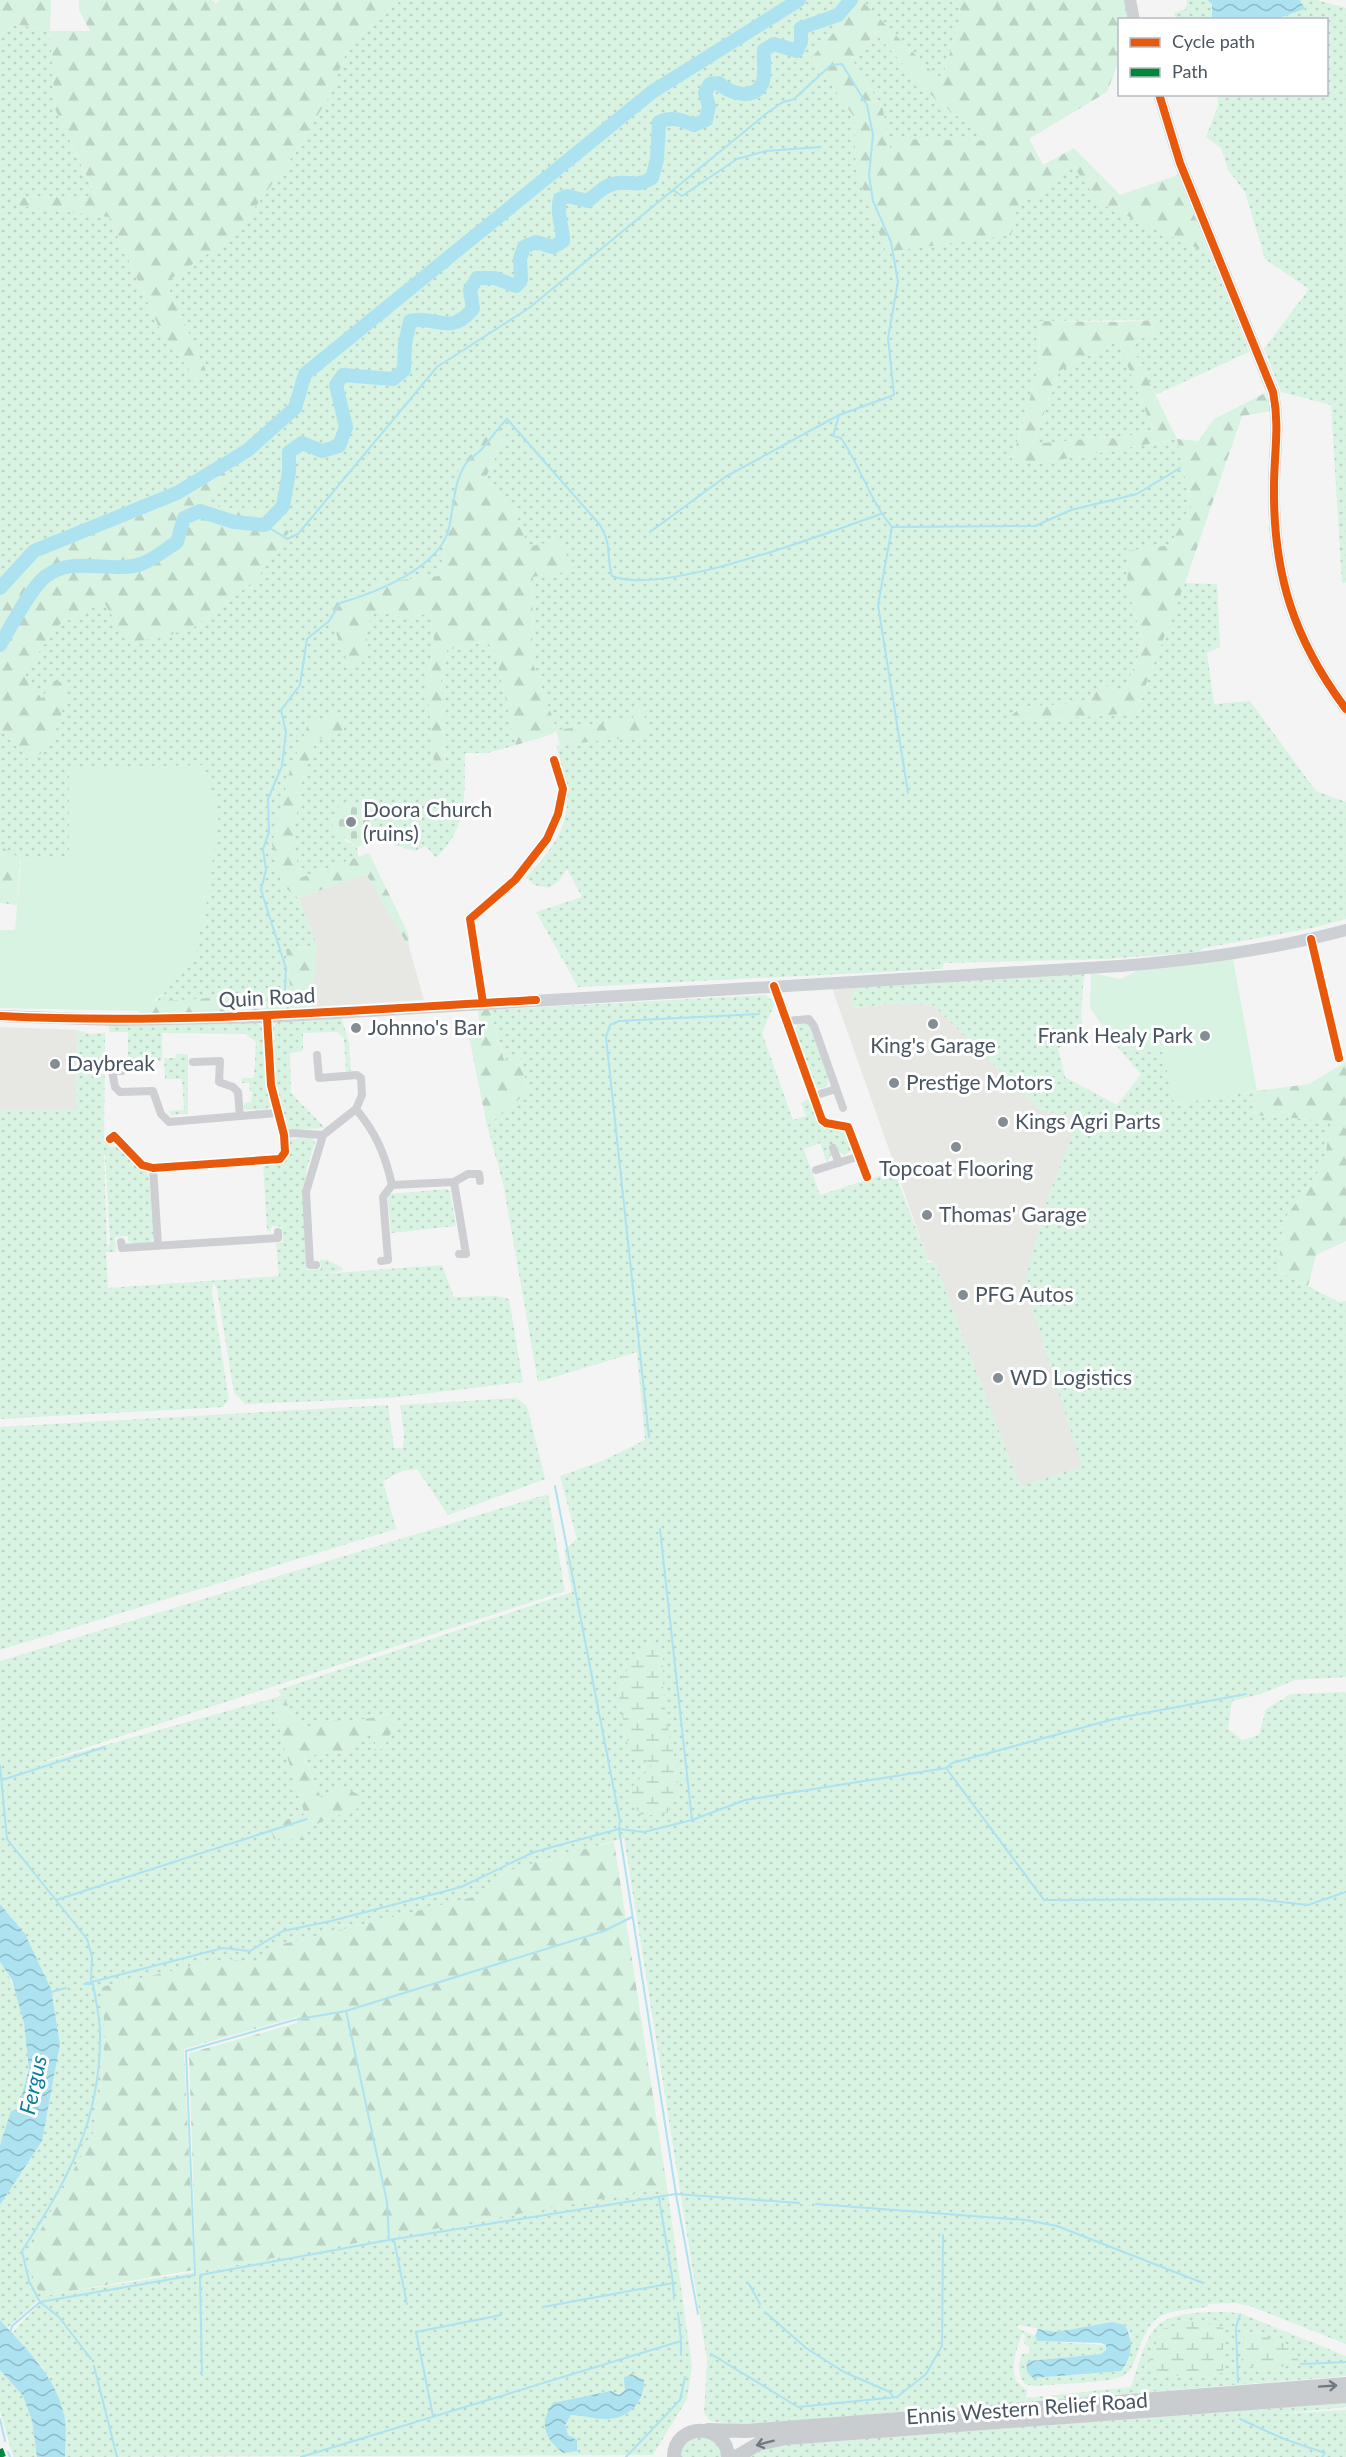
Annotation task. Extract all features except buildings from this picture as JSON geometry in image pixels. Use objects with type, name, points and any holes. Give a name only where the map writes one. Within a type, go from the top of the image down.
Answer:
[{"type":"main road","points":[[1130,0],[1134,18]]},
{"type":"main road","points":[[1160,96],[1180,163],[1274,392],[1279,420],[1274,520],[1286,595],[1307,651],[1346,709]]},
{"type":"main road","name":"Quin Road","points":[[0,1016],[114,1020],[267,1017],[1185,961],[1311,939],[1346,930]]},
{"type":"main road","name":"Ennis Western Relief Road","points":[[708,2430],[746,2431],[1346,2384]]},
{"type":"main road","name":"Ennis Western Relief Road","points":[[736,2457],[759,2444],[786,2438],[1346,2396]]},
{"type":"main road","points":[[673,2455],[682,2437],[690,2432],[708,2430],[721,2439],[728,2457]]},
{"type":"street","points":[[483,1003],[470,919],[515,880],[548,839],[558,814],[563,789],[554,760]]},
{"type":"street","points":[[1311,939],[1339,1059]]},
{"type":"street","points":[[774,986],[822,1120],[826,1123],[848,1127],[867,1177]]},
{"type":"street","points":[[110,1139],[114,1136],[142,1165],[153,1168],[280,1159],[285,1152],[284,1135],[272,1085],[267,1017]]},
{"type":"street","points":[[787,1021],[809,1019],[843,1108]]},
{"type":"street","points":[[316,1265],[310,1265],[306,1192],[313,1161],[322,1135],[356,1109],[362,1095],[361,1078],[357,1076],[319,1078],[317,1055]]},
{"type":"street","points":[[194,1062],[219,1061],[219,1082],[233,1087],[238,1092],[240,1116]]},
{"type":"street","points":[[122,1071],[112,1071],[115,1087],[120,1092],[153,1091],[161,1114],[169,1122],[277,1113]]},
{"type":"street","points":[[820,1094],[836,1089]]},
{"type":"street","points":[[356,1109],[373,1130],[385,1154],[392,1185],[383,1197],[388,1260],[381,1261]]},
{"type":"street","points":[[284,1135],[292,1133],[322,1135]]},
{"type":"street","points":[[833,1148],[839,1163]]},
{"type":"street","points":[[816,1170],[860,1156]]},
{"type":"street","points":[[153,1168],[158,1245]]},
{"type":"street","points":[[392,1185],[454,1182],[468,1174],[479,1174],[480,1181]]},
{"type":"street","points":[[454,1182],[465,1254],[459,1254]]},
{"type":"street","points":[[121,1242],[122,1248],[278,1238],[278,1232]]},
{"type":"shaded area","points":[[366,874],[409,947],[424,1000],[311,1007],[317,945],[298,898]]},
{"type":"shaded area","points":[[858,986],[852,1008],[897,1003],[933,1005],[1040,1110],[1080,1116],[1024,1285],[1083,1466],[1020,1487],[934,1261],[928,1260],[832,988]]},
{"type":"shaded area","points":[[0,1027],[77,1030],[76,1109],[0,1109]]},
{"type":"green space","points":[[0,0],[51,0],[50,31],[15,24],[0,37]]},
{"type":"green space","points":[[79,0],[213,0],[216,4],[219,0],[401,0],[350,44],[328,98],[297,150],[234,236],[166,282],[207,373],[197,379],[163,336],[109,217],[20,206],[18,198],[96,196],[55,109],[50,31],[90,31],[79,10]]},
{"type":"green space","points":[[401,0],[950,0],[963,12],[941,81],[862,2],[812,57],[854,117],[856,170],[1019,201],[1039,195],[1072,164],[1100,203],[1210,254],[1249,352],[1155,395],[1129,341],[1154,320],[1040,321],[1039,367],[1012,459],[1035,464],[1177,439],[1191,507],[1170,545],[1128,589],[1143,643],[1124,693],[1103,685],[1082,703],[1021,707],[1008,719],[1040,720],[1135,713],[1185,583],[1217,584],[1220,647],[1207,653],[1214,704],[1250,701],[1316,791],[1346,802],[1346,919],[1312,928],[1204,948],[1199,952],[1106,959],[944,963],[942,969],[578,987],[536,912],[582,897],[567,869],[559,881],[549,888],[534,885],[526,877],[552,846],[565,817],[566,786],[556,746],[631,720],[557,731],[532,661],[533,577],[576,570],[528,547],[515,512],[485,479],[506,435],[459,469],[439,576],[381,582],[364,594],[338,600],[368,656],[366,631],[373,611],[404,617],[430,613],[435,646],[426,676],[445,766],[441,679],[447,650],[486,641],[494,649],[516,745],[487,753],[465,753],[464,796],[459,822],[447,846],[436,858],[426,846],[414,851],[377,839],[367,814],[344,840],[357,847],[358,857],[300,879],[293,838],[301,782],[316,740],[344,731],[340,715],[309,722],[282,884],[298,898],[317,945],[286,949],[291,994],[155,1002],[166,991],[69,858],[21,860],[0,846],[0,728],[30,761],[42,700],[23,672],[60,624],[104,602],[194,627],[257,579],[264,512],[202,505],[227,477],[221,467],[177,493],[34,551],[0,588],[0,37],[15,24],[50,31],[55,109],[96,197],[19,198],[109,217],[163,336],[197,379],[206,373],[166,282],[234,236],[297,150],[328,98],[350,44]]},
{"type":"green space","points":[[950,0],[1125,0],[1131,18],[1118,18],[1118,63],[1107,92],[1029,139],[1043,165],[1074,148],[1120,195],[1178,175],[1210,254],[1099,203],[1072,164],[1039,196],[1019,201],[1011,235],[886,252],[856,170],[854,117],[812,57],[862,1],[941,81],[963,12]],"holes":[[[875,33],[936,100],[991,141],[897,139],[889,150],[883,109],[853,61]]]},
{"type":"green space","points":[[1187,0],[1207,0],[1212,4],[1212,18],[1176,18],[1174,13],[1186,9]]},
{"type":"green space","points":[[1300,0],[1317,0],[1346,8],[1346,583],[1342,583],[1331,405],[1281,392],[1264,349],[1309,289],[1265,259],[1245,192],[1228,170],[1221,148],[1206,137],[1218,106],[1218,96],[1328,96],[1328,18],[1279,18],[1305,9]]},
{"type":"green space","points":[[875,33],[936,100],[992,141],[898,139],[889,151],[883,109],[853,61]]},
{"type":"green space","points":[[1155,320],[1158,334],[1129,341],[1177,439],[1035,464],[1012,460],[1039,367],[1040,321]],"holes":[[[1118,341],[1153,430],[1116,439],[1108,437],[1033,444],[1059,371]]]},
{"type":"green space","points":[[1118,341],[1153,430],[1116,439],[1108,437],[1033,445],[1059,371]]},
{"type":"green space","points":[[1265,393],[1271,411],[1242,416],[1185,583],[1135,713],[1040,720],[1008,719],[1021,707],[1082,703],[1103,685],[1124,693],[1143,643],[1128,589],[1126,551],[1170,545],[1191,507],[1177,439],[1198,441],[1214,419]]},
{"type":"green space","points":[[494,426],[506,435],[485,479],[515,512],[528,547],[557,540],[576,570],[533,577],[532,661],[557,730],[631,720],[641,705],[648,728],[642,736],[560,745],[556,731],[516,745],[494,649],[485,641],[447,650],[441,679],[445,766],[438,769],[434,763],[426,676],[435,646],[430,614],[404,617],[373,611],[366,631],[369,656],[351,671],[329,615],[337,600],[364,594],[381,582],[439,576],[459,469]]},
{"type":"green space","points":[[221,467],[227,477],[203,505],[264,512],[289,532],[257,579],[194,627],[161,638],[127,642],[104,602],[60,624],[23,672],[42,699],[52,680],[69,684],[61,717],[53,737],[47,747],[30,761],[0,728],[0,588],[34,551],[177,493]]},
{"type":"green space","points":[[341,714],[344,731],[316,740],[301,782],[293,838],[300,878],[369,853],[408,933],[409,947],[366,874],[298,898],[282,885],[272,844],[290,770],[309,722]]},
{"type":"green space","points":[[203,765],[219,814],[207,901],[195,956],[166,991],[141,1011],[0,1008],[0,930],[15,930],[21,860],[69,857],[69,768]]},
{"type":"green space","points":[[351,800],[367,814],[377,839],[357,847],[332,828],[338,807]]},
{"type":"green space","points":[[0,846],[20,858],[17,905],[0,903]]},
{"type":"green space","points":[[317,945],[311,1007],[244,1013],[139,1015],[140,1002],[291,994],[286,949]]},
{"type":"green space","points":[[1233,959],[1257,1091],[1174,1104],[1163,1052],[1117,1047],[1090,1008],[1091,973],[1121,979],[1142,968]]},
{"type":"green space","points":[[1084,973],[1081,1017],[1084,1037],[1058,1048],[1065,1077],[1117,1105],[1141,1074],[1117,1047],[1163,1052],[1175,1104],[1257,1091],[1255,1115],[1331,1121],[1324,1164],[1283,1221],[1278,1271],[1339,1302],[1346,1301],[1346,1677],[1295,1680],[1261,1694],[1232,1701],[1228,1729],[1242,1740],[1259,1735],[1266,1709],[1291,1694],[1346,1692],[1346,2344],[1250,2306],[1235,2303],[1209,2304],[1207,2307],[1168,2313],[1153,2322],[1134,2363],[1123,2376],[1095,2382],[1035,2386],[1025,2384],[1019,2373],[1019,2366],[1022,2354],[1029,2353],[1030,2348],[1024,2344],[1025,2335],[1022,2334],[1014,2372],[1020,2385],[1027,2390],[1026,2398],[1131,2387],[1144,2347],[1157,2326],[1184,2314],[1220,2312],[1240,2313],[1346,2356],[1346,2376],[740,2425],[710,2421],[704,2413],[707,2360],[624,1838],[505,1872],[479,1896],[279,1945],[261,1963],[225,1959],[102,1987],[105,2032],[102,2082],[93,2135],[28,2253],[42,2296],[196,2272],[667,2187],[692,2366],[687,2399],[653,2455],[65,2457],[64,2417],[43,2368],[12,2333],[36,2307],[41,2298],[7,2328],[0,2320],[0,2205],[42,2141],[60,2044],[51,1989],[25,1934],[0,1904],[0,1661],[548,1494],[565,1591],[30,1766],[274,1698],[283,1743],[305,1815],[270,1824],[302,1840],[303,1829],[321,1798],[304,1755],[343,1752],[361,1735],[377,1731],[374,1751],[391,1714],[354,1721],[323,1720],[310,1730],[294,1716],[278,1690],[572,1592],[564,1550],[577,1539],[560,1476],[602,1461],[645,1440],[637,1352],[538,1382],[503,1183],[487,1126],[528,1091],[519,1056],[505,1061],[489,1007],[508,1009],[766,995],[775,1003],[762,1033],[793,1120],[806,1116],[801,1103],[808,1099],[822,1127],[846,1129],[851,1151],[845,1155],[839,1152],[836,1145],[829,1148],[831,1155],[827,1163],[820,1143],[805,1149],[803,1147],[820,1195],[894,1171],[928,1260],[925,1264],[934,1261],[1020,1486],[1082,1466],[1024,1285],[1048,1197],[1079,1117],[1040,1110],[933,1005],[897,1003],[852,1008],[850,995],[858,986]],"holes":[[[1112,2322],[1125,2325],[1131,2335],[1120,2371],[1033,2378],[1026,2369],[1028,2361],[1101,2354],[1106,2350],[1106,2345],[1037,2341],[1035,2336],[1017,2328],[1018,2325],[1056,2332]]]},
{"type":"green space","points":[[489,1007],[504,1060],[519,1056],[528,1092],[487,1126],[466,1022],[479,1021],[478,1008]]},
{"type":"green space","points":[[341,1017],[349,1042],[351,1071],[346,1072],[344,1038],[338,1032],[303,1033],[303,1051],[290,1053],[291,1093],[325,1128],[287,1130],[276,1085],[271,1029],[279,1020]]},
{"type":"green space","points":[[804,1021],[809,1024],[829,1079],[826,1087],[817,1089],[795,1029],[798,1023]]},
{"type":"green space","points":[[257,1022],[264,1029],[272,1105],[267,1109],[247,1110],[244,1108],[244,1103],[251,1102],[252,1092],[250,1092],[249,1083],[242,1083],[242,1078],[254,1078],[256,1042],[245,1034],[162,1033],[162,1061],[128,1060],[128,1032],[109,1032],[109,1025]]},
{"type":"green space","points":[[77,1030],[90,1034],[105,1033],[104,1139],[110,1147],[119,1146],[149,1175],[154,1238],[150,1243],[134,1244],[128,1241],[128,1236],[115,1237],[116,1252],[106,1252],[108,1288],[279,1276],[276,1243],[283,1242],[282,1227],[272,1226],[270,1232],[267,1230],[263,1163],[283,1161],[289,1152],[290,1139],[312,1138],[315,1142],[307,1168],[304,1192],[307,1270],[321,1269],[320,1260],[327,1260],[343,1268],[342,1271],[320,1274],[442,1265],[454,1297],[496,1296],[509,1299],[523,1382],[389,1398],[245,1404],[234,1393],[217,1289],[213,1282],[212,1293],[229,1399],[223,1407],[0,1419],[0,1109],[76,1109]],"holes":[[[105,1155],[110,1242],[107,1250]]]},
{"type":"green space","points":[[176,1054],[188,1054],[188,1114],[171,1115],[169,1111],[184,1110],[182,1079],[165,1079],[164,1058],[175,1058]]},
{"type":"green space","points":[[1346,1062],[1346,1241],[1316,1255],[1308,1286],[1278,1271],[1283,1221],[1324,1164],[1331,1121],[1255,1115],[1257,1091],[1309,1084]]},
{"type":"green space","points":[[446,1189],[450,1191],[456,1226],[391,1233],[388,1199],[390,1194]]},
{"type":"green space","points":[[516,1398],[527,1406],[545,1479],[448,1515],[417,1469],[402,1471],[383,1481],[396,1529],[0,1650],[0,1427],[388,1405],[394,1448],[403,1448],[404,1433],[400,1405]]},
{"type":"green space","points":[[647,1641],[663,1655],[665,1711],[678,1781],[673,1802],[667,1813],[643,1816],[632,1805],[632,1787],[653,1764],[629,1752],[617,1685]]},
{"type":"green space","points":[[282,1695],[294,1716],[310,1730],[323,1720],[354,1721],[392,1714],[396,1721],[384,1748],[374,1752],[377,1732],[361,1735],[343,1752],[304,1756],[321,1798],[344,1787],[359,1795],[361,1807],[303,1829],[302,1840],[274,1839],[269,1824],[305,1815],[283,1743],[274,1698]]},
{"type":"green space","points":[[614,1842],[667,2187],[196,2272],[189,2053],[297,2023],[297,2017],[184,2049],[194,2270],[42,2296],[35,2285],[28,2253],[93,2135],[102,2082],[105,2032],[101,1987],[225,1959],[260,1963],[279,1945],[478,1896],[505,1872],[552,1857]]},
{"type":"green space","points":[[0,1962],[13,1986],[23,2013],[28,2041],[29,2068],[23,2098],[0,2145]]},
{"type":"green space","points":[[1197,2321],[1223,2328],[1223,2373],[1161,2377],[1149,2361],[1162,2329]]},
{"type":"green space","points":[[1245,2330],[1288,2345],[1301,2364],[1262,2370],[1241,2364]]},
{"type":"green space","points":[[0,2370],[23,2396],[32,2421],[37,2457],[13,2457],[0,2410]]},
{"type":"green space","points":[[1346,2403],[1346,2407],[1278,2414],[1346,2410],[1346,2457],[746,2457],[763,2448],[782,2445]]},
{"type":"green space","points":[[691,2436],[716,2438],[724,2457],[679,2457],[682,2443]]},
{"type":"water","points":[[1207,0],[1300,0],[1305,9],[1279,18],[1212,18],[1212,4]]},
{"type":"water","name":"Fergus","points":[[0,1904],[25,1934],[51,1989],[60,2044],[42,2141],[0,2205],[0,2145],[11,2111],[18,2109],[29,2069],[24,2023],[12,1980],[0,1962]]},
{"type":"water","points":[[0,2320],[38,2363],[54,2387],[65,2420],[65,2457],[37,2457],[32,2421],[23,2396],[0,2370]]},
{"type":"water","points":[[1112,2322],[1125,2325],[1130,2337],[1128,2360],[1121,2371],[1033,2378],[1028,2373],[1026,2369],[1028,2361],[1101,2354],[1106,2350],[1106,2345],[1101,2343],[1037,2341],[1035,2336],[1038,2329],[1056,2332]]},
{"type":"water","points":[[631,2374],[644,2380],[642,2396],[634,2408],[613,2419],[571,2415],[565,2425],[568,2435],[577,2440],[577,2451],[563,2453],[557,2448],[548,2436],[545,2424],[548,2410],[553,2403],[611,2391],[619,2395],[625,2390],[624,2378]]},
{"type":"waterway","points":[[0,588],[34,551],[177,493],[248,450],[295,408],[305,374],[652,92],[799,0]]},
{"type":"waterway","points":[[0,645],[21,608],[40,581],[57,570],[80,566],[129,567],[146,562],[177,542],[184,518],[200,511],[234,522],[265,525],[283,506],[289,472],[289,452],[302,443],[322,451],[339,446],[346,427],[336,385],[343,375],[393,379],[404,370],[405,344],[410,321],[449,324],[457,322],[473,309],[470,290],[477,278],[495,278],[516,286],[521,280],[520,259],[524,247],[536,242],[553,247],[563,241],[560,199],[567,196],[588,201],[610,185],[638,183],[652,178],[657,159],[659,122],[673,119],[694,125],[706,120],[709,106],[705,93],[710,84],[719,83],[741,94],[758,89],[764,77],[764,50],[774,44],[797,51],[801,42],[801,28],[838,15],[851,0]]},
{"type":"waterway","points":[[265,525],[287,539],[298,534],[437,367],[529,308],[767,113],[783,102],[794,99],[831,65],[842,64],[867,105],[873,135],[869,175],[873,201],[891,242],[898,282],[888,338],[894,395],[839,415],[725,477],[650,532]]},
{"type":"waterway","points":[[673,190],[682,196],[737,159],[766,151],[820,147]]},
{"type":"waterway","points":[[839,415],[833,436],[841,438],[884,517],[892,527],[1035,526],[1071,510],[1137,494],[1180,468]]},
{"type":"waterway","points":[[285,990],[286,968],[261,890],[266,870],[263,849],[269,832],[268,799],[282,766],[286,732],[281,710],[300,685],[307,639],[329,621],[340,603],[371,593],[404,577],[433,555],[443,542],[449,528],[456,486],[462,469],[507,419],[600,525],[607,544],[612,576],[636,580],[667,578],[705,571],[785,548],[881,514]]},
{"type":"waterway","points":[[892,527],[878,605],[908,793]]},
{"type":"waterway","points":[[649,1437],[606,1037],[610,1025],[619,1021],[759,1014]]},
{"type":"waterway","points":[[555,1486],[620,1821],[619,1829],[676,2194],[698,2314]]},
{"type":"waterway","points":[[660,1529],[692,1820]]},
{"type":"waterway","points":[[84,1984],[223,1948],[250,1951],[283,1931],[331,1921],[461,1887],[534,1852],[619,1829],[644,1832],[692,1820],[745,1800],[946,1768],[952,1763],[1118,1718],[1246,1694]]},
{"type":"waterway","points":[[2,1780],[105,1747]]},
{"type":"waterway","points":[[0,1766],[7,1839],[87,1939],[92,1957],[91,1980]]},
{"type":"waterway","points":[[946,1768],[1044,1900],[1254,1899],[1308,1905],[1346,1892]]},
{"type":"waterway","points":[[56,1900],[307,1819]]},
{"type":"waterway","points":[[195,2275],[186,2051],[294,2020],[346,2011],[604,1931],[632,1917]]},
{"type":"waterway","points":[[10,2333],[12,2326],[40,2302],[29,2281],[22,2251],[67,2175],[88,2122],[95,2095],[100,2028],[93,1984],[86,1984]]},
{"type":"waterway","points":[[51,1992],[66,1988]]},
{"type":"waterway","points":[[200,2275],[389,2240],[387,2202],[346,2011]]},
{"type":"waterway","points":[[389,2240],[676,2194],[799,2203]]},
{"type":"waterway","points":[[659,2198],[673,2283]]},
{"type":"waterway","points":[[816,2204],[1026,2220],[1057,2226],[1203,2283]]},
{"type":"waterway","points":[[711,2354],[798,2407],[897,2397],[926,2374],[942,2346],[943,2235]]},
{"type":"waterway","points":[[394,2240],[407,2304]]},
{"type":"waterway","points":[[40,2302],[195,2275]]},
{"type":"waterway","points":[[200,2276],[202,2375]]},
{"type":"waterway","points":[[543,2307],[673,2283],[674,2299]]},
{"type":"waterway","points":[[749,2284],[760,2304]]},
{"type":"waterway","points":[[40,2302],[59,2317],[91,2359]]},
{"type":"waterway","points":[[765,2312],[806,2348],[844,2372],[890,2392],[893,2397]]},
{"type":"waterway","points":[[678,2313],[681,2340]]},
{"type":"waterway","points":[[433,2416],[416,2332],[501,2315]]},
{"type":"waterway","points":[[1238,2382],[1236,2327],[1240,2315]]},
{"type":"waterway","points":[[301,2457],[681,2341],[681,2355]]},
{"type":"waterway","points":[[1301,2364],[1346,2362]]},
{"type":"waterway","points":[[94,2366],[117,2457]]},
{"type":"waterway","points":[[626,2457],[680,2400],[685,2377]]},
{"type":"waterway","points":[[0,2419],[5,2441]]},
{"type":"waterway","points":[[1240,2419],[1284,2439],[1325,2453],[1322,2457]]},
{"type":"waterway","points":[[8,2452],[10,2457]]},
{"type":"marked path","points":[[0,2449],[3,2457]]},
{"type":"cycle path","points":[[1160,96],[1180,163],[1273,392],[1276,428],[1275,519],[1278,549],[1290,605],[1313,657],[1346,709]]},
{"type":"cycle path","points":[[483,1003],[470,919],[515,880],[547,839],[558,814],[563,789],[554,760]]},
{"type":"cycle path","points":[[1311,939],[1339,1058]]},
{"type":"cycle path","points":[[774,986],[822,1120],[826,1123],[848,1127],[867,1177]]},
{"type":"cycle path","points":[[0,1016],[201,1018],[536,1000]]},
{"type":"cycle path","points":[[110,1139],[114,1136],[142,1165],[153,1168],[280,1159],[285,1152],[284,1135],[271,1085],[267,1017]]},
{"type":"place","name":"Doora Church (ruins)","points":[[351,822]]},
{"type":"place","name":"King's Garage","points":[[933,1024]]},
{"type":"place","name":"Johnno's Bar","points":[[356,1028]]},
{"type":"place","name":"Frank Healy Park","points":[[1205,1036]]},
{"type":"place","name":"Daybreak","points":[[55,1064]]},
{"type":"place","name":"Prestige Motors","points":[[894,1083]]},
{"type":"place","name":"Kings Agri Parts","points":[[1003,1122]]},
{"type":"place","name":"Topcoat Flooring","points":[[956,1147]]},
{"type":"place","name":"Thomas' Garage","points":[[927,1215]]},
{"type":"place","name":"PFG Autos","points":[[963,1295]]},
{"type":"place","name":"WD Logistics","points":[[998,1378]]}]
